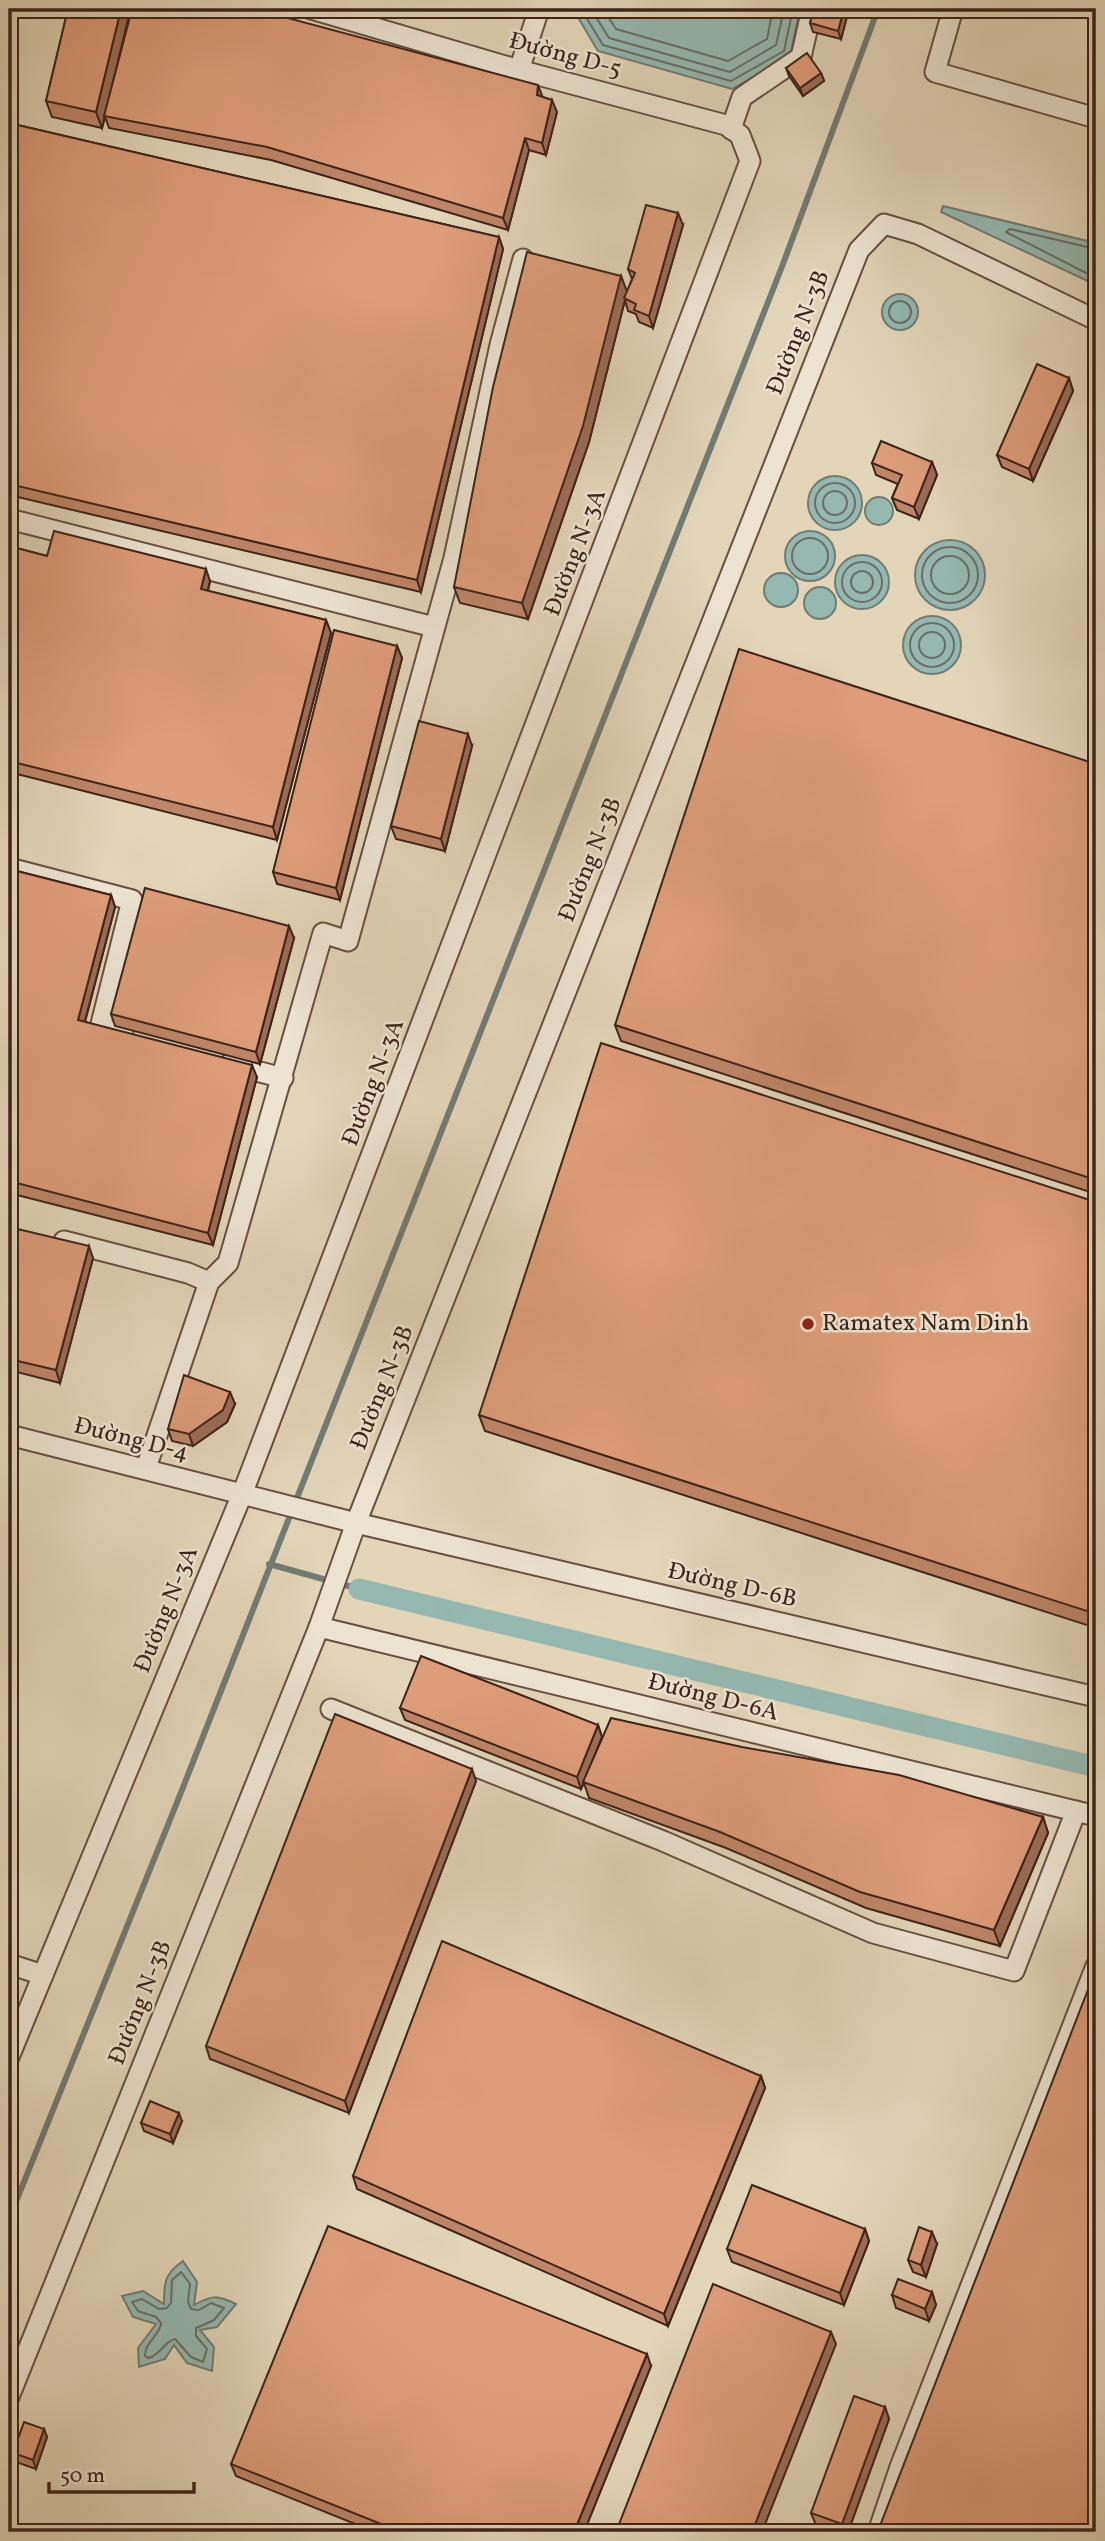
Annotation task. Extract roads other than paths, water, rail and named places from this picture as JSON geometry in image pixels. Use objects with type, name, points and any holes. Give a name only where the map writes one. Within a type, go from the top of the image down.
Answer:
[{"type":"street","name":"Đường D-5","points":[[311,9],[728,127]]},
{"type":"street","points":[[519,70],[539,9]]},
{"type":"street","points":[[728,127],[742,97],[801,57],[812,9]]},
{"type":"street","points":[[953,9],[935,72],[1096,118]]},
{"type":"street","name":"Đường N-3A","points":[[9,2057],[243,1492],[745,177],[750,160],[748,151],[740,135],[728,127]]},
{"type":"street","name":"Đường N-3B","points":[[9,2397],[319,1628],[356,1522],[859,250],[884,224],[918,233],[1096,320]]},
{"type":"street","points":[[146,1468],[209,1282],[228,1263],[323,933],[348,941],[454,558],[500,345],[523,259]]},
{"type":"street","points":[[9,519],[434,627]]},
{"type":"street","points":[[9,868],[132,900],[100,1028],[139,1039]]},
{"type":"street","points":[[218,1060],[283,1078]]},
{"type":"street","points":[[47,1237],[188,1273],[209,1282]]},
{"type":"street","name":"Đường D-4","points":[[9,1435],[314,1511]]},
{"type":"street","name":"Đường D-6B","points":[[314,1511],[1096,1697]]},
{"type":"street","name":"Đường D-6A","points":[[319,1628],[1096,1816]]},
{"type":"street","points":[[331,1709],[663,1841],[873,1933],[1014,1971],[1076,1811]]},
{"type":"street","points":[[9,1964],[43,1975]]},
{"type":"street","points":[[878,2532],[900,2468],[1096,1966]]},
{"type":"water","points":[[573,9],[800,9],[790,56],[732,89],[598,51]]},
{"type":"water","points":[[943,206],[1096,243],[1096,285],[941,212]]},
{"type":"water","points":[[900,294],[913,299],[918,312],[913,325],[900,330],[887,325],[882,312],[887,299]]},
{"type":"water","points":[[840,476],[850,480],[858,488],[862,503],[858,518],[850,526],[830,530],[820,526],[812,518],[808,498],[812,488],[820,480]]},
{"type":"water","points":[[879,497],[889,501],[893,511],[889,521],[879,525],[869,521],[865,511],[869,501]]},
{"type":"water","points":[[810,531],[828,538],[835,556],[828,574],[810,581],[792,574],[785,556],[792,538]]},
{"type":"water","points":[[950,540],[975,550],[985,575],[975,600],[950,610],[925,600],[915,575],[925,550]]},
{"type":"water","points":[[867,555],[877,559],[885,567],[889,582],[885,597],[877,605],[857,609],[847,605],[839,597],[835,577],[839,567],[847,559]]},
{"type":"water","points":[[781,573],[793,578],[798,590],[793,602],[781,607],[769,602],[764,590],[769,578]]},
{"type":"water","points":[[820,587],[832,591],[836,603],[832,615],[820,619],[808,615],[804,603],[808,591]]},
{"type":"water","points":[[932,616],[943,618],[956,629],[961,645],[959,656],[948,669],[932,674],[921,672],[908,661],[903,645],[905,634],[916,621]]},
{"type":"water","points":[[183,2261],[197,2282],[194,2305],[215,2297],[236,2304],[217,2327],[200,2330],[214,2347],[212,2371],[187,2363],[174,2345],[165,2359],[139,2367],[138,2348],[156,2324],[133,2317],[122,2296],[143,2291],[164,2304],[166,2280],[172,2270]]},
{"type":"waterway","points":[[9,2219],[180,1795],[783,264],[878,9]]},
{"type":"waterway","points":[[269,1564],[359,1589]]},
{"type":"waterway","points":[[359,1589],[1096,1767]]},
{"type":"place","name":"Ramatex Nam Dinh","points":[[808,1324]]}]
